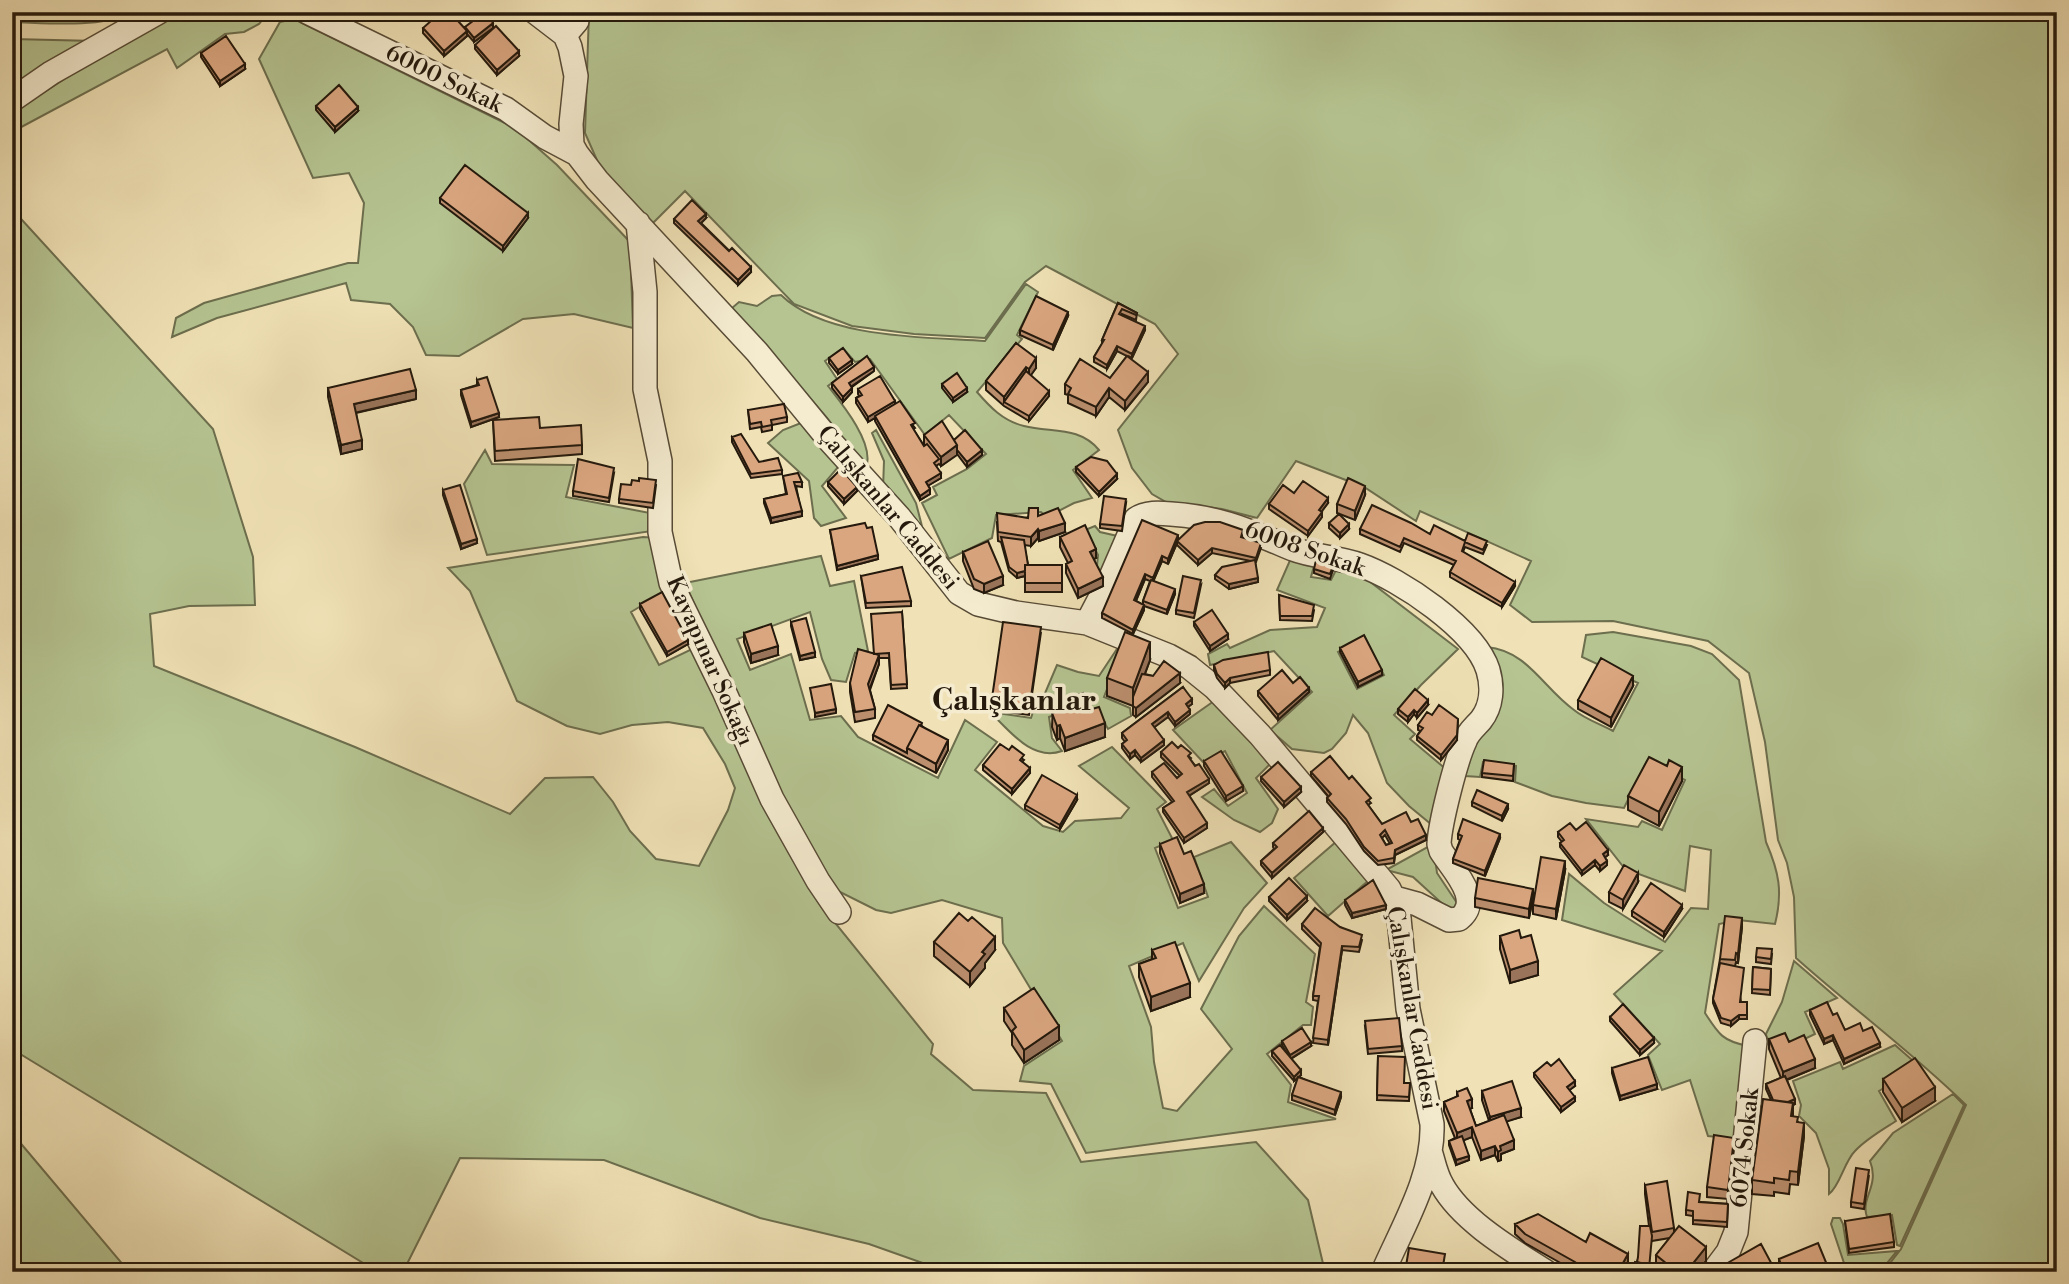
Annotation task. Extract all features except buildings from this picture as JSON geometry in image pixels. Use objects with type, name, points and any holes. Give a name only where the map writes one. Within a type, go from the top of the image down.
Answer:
[{"type":"street","points":[[12,100],[51,73],[159,12]]},
{"type":"street","name":"6000 Sokak","points":[[307,12],[506,109],[545,137],[577,155]]},
{"type":"street","points":[[535,12],[565,35],[570,47],[576,76],[571,137],[577,155]]},
{"type":"street","points":[[565,35],[577,21],[577,12]]},
{"type":"street","name":"Çalışkanlar Caddesi","points":[[577,155],[757,352],[830,441],[899,517],[959,593],[968,600],[991,607],[1087,623],[1168,656],[1200,675],[1260,735],[1395,898],[1409,1009],[1432,1124],[1431,1154],[1383,1272]]},
{"type":"street","name":"Kayapınar Sokağı","points":[[638,223],[645,292],[645,388],[660,461],[660,532],[671,583],[724,691],[772,799],[818,881],[839,912]]},
{"type":"street","name":"6008 Sokak","points":[[1087,623],[1136,519],[1147,514],[1161,513],[1226,522],[1296,550],[1360,565],[1417,595],[1460,629],[1484,659],[1491,683],[1488,710],[1465,741],[1439,836],[1441,851],[1469,898],[1469,907],[1459,919],[1449,920],[1417,904],[1395,898]]},
{"type":"street","name":"6074 Sokak","points":[[1713,1272],[1728,1252],[1736,1232],[1755,1041]]},
{"type":"street","points":[[1431,1154],[1441,1184],[1463,1211],[1503,1244],[1546,1272]]},
{"type":"green space","points":[[12,12],[130,14],[102,21],[56,24],[12,22]]},
{"type":"green space","points":[[188,12],[267,14],[259,24],[244,32],[225,34],[177,68],[167,49],[12,132],[12,113],[157,19]]},
{"type":"green space","points":[[589,12],[2057,12],[2057,1272],[1883,1272],[1901,1249],[1966,1105],[1796,958],[1794,897],[1787,863],[1778,840],[1765,742],[1749,673],[1708,641],[1613,621],[1532,622],[1510,605],[1531,561],[1420,511],[1416,521],[1364,487],[1296,461],[1257,518],[1222,509],[1166,502],[1152,494],[1132,468],[1118,430],[1178,354],[1155,324],[1046,266],[1025,282],[985,338],[914,334],[852,326],[794,304],[685,191],[653,223],[600,167],[585,133]]},
{"type":"green space","points":[[294,19],[515,128],[557,165],[630,242],[633,328],[574,314],[523,319],[459,356],[426,355],[413,327],[390,304],[351,300],[346,283],[217,318],[172,337],[176,318],[204,303],[348,263],[358,263],[364,203],[349,173],[313,178],[259,59],[280,22]]},
{"type":"green space","points":[[12,39],[94,41],[12,93]]},
{"type":"green space","points":[[12,209],[213,429],[253,557],[255,605],[189,606],[150,614],[154,666],[355,747],[510,814],[545,778],[593,777],[613,802],[630,831],[656,859],[699,866],[728,810],[735,788],[725,764],[703,728],[668,722],[632,725],[600,734],[567,726],[517,701],[470,591],[448,568],[643,537],[658,538],[666,591],[631,612],[659,665],[692,649],[765,804],[819,903],[933,1044],[931,1054],[973,1090],[1046,1093],[1081,1162],[1256,1142],[1308,1200],[1325,1272],[948,1272],[869,1244],[760,1218],[604,1160],[460,1158],[403,1272],[378,1272],[12,1049]]},
{"type":"green space","points":[[1026,284],[1038,292],[1017,335],[1022,339],[977,392],[997,413],[1016,424],[1074,434],[1091,442],[1099,450],[1073,470],[1092,498],[1074,503],[1047,517],[1041,512],[996,515],[992,538],[949,559],[922,503],[937,495],[933,487],[967,469],[986,454],[949,415],[925,435],[870,359],[855,362],[843,348],[825,361],[837,379],[828,386],[861,434],[867,454],[867,464],[863,466],[827,418],[732,308],[739,302],[757,306],[772,296],[781,295],[800,309],[823,320],[850,328],[906,336],[985,341]]},
{"type":"green space","points":[[801,423],[839,466],[822,486],[846,518],[821,526],[814,518],[809,481],[768,443],[783,430]]},
{"type":"green space","points":[[876,430],[916,503],[924,534],[883,489],[884,461],[872,433]]},
{"type":"green space","points":[[485,450],[492,464],[574,465],[566,497],[650,513],[652,531],[487,555],[464,484]]},
{"type":"green space","points":[[1095,526],[1100,532],[1122,537],[1104,578],[1097,566],[1098,555],[1085,530]]},
{"type":"green space","points":[[821,556],[830,586],[854,581],[868,651],[855,653],[846,682],[831,680],[822,659],[810,612],[737,639],[750,670],[791,654],[810,720],[841,716],[858,737],[938,778],[965,720],[997,742],[975,770],[1043,826],[1063,832],[1075,821],[1121,818],[1129,808],[1079,766],[1112,747],[1166,802],[1157,809],[1173,840],[1155,848],[1178,908],[1208,897],[1194,857],[1231,842],[1267,883],[1244,908],[1199,981],[1183,943],[1129,966],[1151,1027],[1154,1062],[1163,1108],[1177,1111],[1232,1049],[1201,1009],[1239,936],[1264,906],[1315,954],[1306,1002],[1313,1007],[1311,1025],[1303,1025],[1267,1054],[1291,1085],[1288,1102],[1336,1119],[1086,1153],[1051,1084],[1020,1081],[1024,1066],[1062,1041],[1003,943],[1002,918],[942,900],[891,913],[876,910],[836,890],[778,795],[685,583]]},
{"type":"green space","points":[[1291,558],[1315,562],[1311,577],[1331,580],[1337,568],[1365,578],[1458,649],[1394,715],[1415,734],[1410,739],[1447,770],[1432,825],[1387,783],[1368,733],[1353,715],[1346,733],[1332,749],[1324,753],[1292,749],[1270,730],[1312,692],[1274,651],[1210,665],[1208,654],[1227,644],[1230,648],[1270,630],[1317,627],[1325,608],[1277,590]],"holes":[[[1365,638],[1384,675],[1357,689],[1338,652]]]},
{"type":"green space","points":[[1613,632],[1691,646],[1712,654],[1739,680],[1766,842],[1777,873],[1779,892],[1775,924],[1738,920],[1719,924],[1705,1013],[1722,1036],[1748,1046],[1739,1139],[1708,1136],[1690,1080],[1662,1090],[1648,1055],[1660,1044],[1614,994],[1662,951],[1562,920],[1569,874],[1604,903],[1665,942],[1691,908],[1708,909],[1711,850],[1690,846],[1685,891],[1625,869],[1586,819],[1638,827],[1642,821],[1662,830],[1685,780],[1647,761],[1624,808],[1552,796],[1515,782],[1516,766],[1483,762],[1480,777],[1465,776],[1466,749],[1478,734],[1487,647],[1514,655],[1574,710],[1613,731],[1638,683],[1582,657],[1586,635]]},
{"type":"green space","points":[[1119,646],[1123,647],[1104,697],[1130,708],[1131,716],[1108,729],[1103,720],[1083,704],[1049,717],[1052,738],[1062,751],[1041,752],[1013,735],[990,712],[1031,718],[1037,700],[1043,698],[1057,665],[1099,676]]},
{"type":"green space","points":[[1214,701],[1272,762],[1256,778],[1278,809],[1272,823],[1260,832],[1234,820],[1202,797],[1214,789],[1228,806],[1247,793],[1225,751],[1203,762],[1173,730]]},
{"type":"green space","points":[[1337,841],[1369,880],[1328,916],[1294,878]]},
{"type":"green space","points":[[1433,844],[1437,873],[1457,903],[1454,911],[1447,908],[1413,877],[1386,870]]},
{"type":"green space","points":[[1794,961],[1837,998],[1805,1012],[1815,1034],[1792,1045],[1785,1036],[1768,1044],[1766,1034],[1782,1002]]},
{"type":"green space","points":[[1895,1045],[1919,1066],[1879,1091],[1896,1121],[1855,1151],[1829,1194],[1829,1169],[1816,1133],[1799,1116],[1801,1105],[1793,1081],[1840,1062],[1843,1069]]},
{"type":"green space","points":[[1953,1094],[1964,1105],[1900,1246],[1897,1245],[1892,1215],[1867,1217],[1866,1204],[1873,1178],[1870,1161],[1893,1133]]},
{"type":"green space","points":[[12,1133],[125,1267],[122,1272],[12,1272]]},
{"type":"green space","points":[[1833,1218],[1840,1218],[1843,1224],[1848,1255],[1897,1251],[1880,1272],[1847,1272],[1831,1224]]},
{"type":"district","name":"Çalışkanlar","points":[[1014,701]]}]
